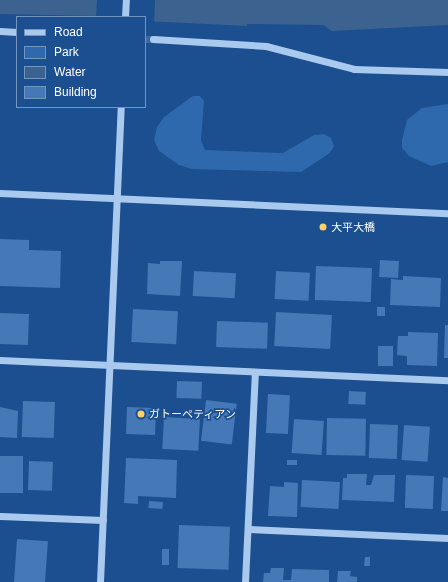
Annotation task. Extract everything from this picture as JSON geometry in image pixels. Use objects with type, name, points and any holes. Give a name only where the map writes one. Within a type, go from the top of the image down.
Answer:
[{"type":"street","points":[[125,16],[126,0]]},
{"type":"street","points":[[0,31],[16,32]]},
{"type":"street","points":[[153,39],[266,46],[298,52],[354,69],[448,72]]},
{"type":"street","points":[[100,582],[121,108]]},
{"type":"street","points":[[0,193],[448,213]]},
{"type":"street","points":[[0,360],[448,380]]},
{"type":"street","points":[[245,582],[255,372]]},
{"type":"street","points":[[0,516],[103,520]]},
{"type":"street","points":[[248,529],[448,538]]},
{"type":"green space","points":[[193,96],[200,96],[204,101],[201,140],[205,150],[283,153],[314,135],[324,134],[331,138],[334,146],[330,153],[301,172],[192,169],[179,165],[159,151],[154,140],[157,127],[164,117]]},
{"type":"green space","points":[[448,104],[448,162],[431,166],[409,156],[402,148],[402,140],[407,120],[422,108]]},
{"type":"water","points":[[0,0],[448,0],[448,25],[332,31],[323,25],[247,24],[247,26],[146,21],[146,16],[0,14]]},
{"type":"pier","points":[[97,0],[155,0],[154,24],[146,23],[146,16],[96,16]]},
{"type":"building","points":[[0,239],[29,240],[29,250],[61,251],[60,288],[0,286]]},
{"type":"building","points":[[380,260],[399,261],[398,278],[379,277]]},
{"type":"building","points":[[160,261],[182,261],[180,296],[147,294],[148,263],[160,264]]},
{"type":"building","points":[[316,266],[372,268],[371,302],[315,300]]},
{"type":"building","points":[[194,271],[236,273],[235,298],[193,296]]},
{"type":"building","points":[[276,271],[310,273],[308,301],[275,299]]},
{"type":"building","points":[[403,276],[441,278],[440,307],[390,305],[391,279],[403,280]]},
{"type":"building","points":[[377,307],[385,307],[385,316],[377,316]]},
{"type":"building","points":[[133,309],[178,311],[176,344],[131,342]]},
{"type":"building","points":[[276,312],[332,315],[330,349],[274,346]]},
{"type":"building","points":[[0,313],[29,314],[28,345],[0,344]]},
{"type":"building","points":[[217,321],[268,323],[267,349],[216,347]]},
{"type":"building","points":[[445,325],[448,325],[448,358],[444,358]]},
{"type":"building","points":[[408,332],[438,333],[437,366],[407,365],[407,356],[397,355],[398,336],[408,336]]},
{"type":"building","points":[[378,346],[393,346],[393,366],[378,366]]},
{"type":"building","points":[[177,381],[202,382],[201,399],[176,398]]},
{"type":"building","points":[[349,391],[366,392],[365,405],[348,404]]},
{"type":"building","points":[[268,394],[290,395],[288,434],[266,433]]},
{"type":"building","points":[[206,400],[237,404],[232,444],[201,441]]},
{"type":"building","points":[[23,401],[55,402],[54,438],[22,437]]},
{"type":"building","points":[[0,407],[18,411],[17,438],[0,437]]},
{"type":"building","points":[[127,407],[156,408],[155,435],[126,434]]},
{"type":"building","points":[[164,417],[200,419],[198,451],[162,449]]},
{"type":"building","points":[[327,418],[366,419],[365,456],[326,455]]},
{"type":"building","points":[[294,419],[324,421],[322,455],[292,453]]},
{"type":"building","points":[[370,424],[398,425],[397,459],[369,458]]},
{"type":"building","points":[[404,425],[430,427],[427,462],[402,460]]},
{"type":"building","points":[[0,456],[23,456],[23,493],[0,493]]},
{"type":"building","points":[[126,458],[177,460],[176,498],[138,496],[138,504],[124,503]]},
{"type":"building","points":[[287,460],[297,460],[297,465],[287,465]]},
{"type":"building","points":[[29,461],[53,462],[52,491],[28,490]]},
{"type":"building","points":[[347,474],[367,474],[366,485],[371,485],[374,475],[395,475],[394,502],[342,500],[343,478],[347,478]]},
{"type":"building","points":[[406,475],[434,476],[433,509],[405,508]]},
{"type":"building","points":[[443,477],[448,478],[448,511],[441,511]]},
{"type":"building","points":[[302,480],[340,482],[339,509],[301,507]]},
{"type":"building","points":[[284,482],[298,483],[297,517],[268,516],[270,486],[284,487]]},
{"type":"building","points":[[149,501],[163,502],[162,509],[149,508]]},
{"type":"building","points":[[179,525],[230,527],[228,570],[177,568]]},
{"type":"building","points":[[17,539],[48,541],[45,582],[14,582]]},
{"type":"building","points":[[162,549],[169,549],[169,565],[162,565]]},
{"type":"building","points":[[365,557],[370,557],[370,566],[364,566]]},
{"type":"building","points":[[271,568],[284,568],[283,580],[291,580],[292,569],[329,570],[329,582],[263,582],[264,573],[270,573]]},
{"type":"building","points":[[338,571],[351,571],[350,576],[357,577],[357,582],[337,582]]},
{"type":"tunnel","points":[[146,39],[153,39]]},
{"type":"place","name":"大平大橋","points":[[323,227]]},
{"type":"place","name":"ガトーペティアン","points":[[141,414]]}]
